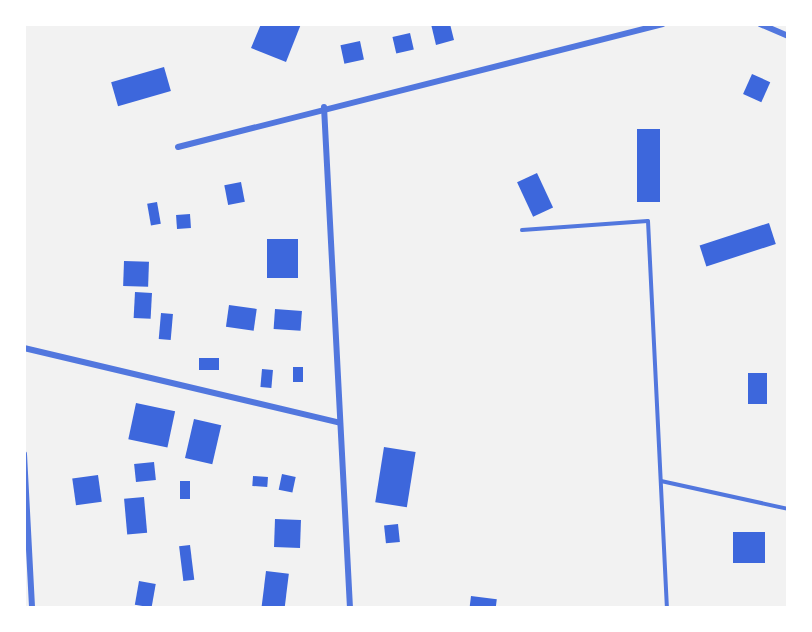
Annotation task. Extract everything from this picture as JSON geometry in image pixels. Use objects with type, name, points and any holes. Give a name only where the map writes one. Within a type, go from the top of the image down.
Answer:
[{"type":"street","points":[[178,147],[324,107],[663,24]]},
{"type":"street","points":[[760,24],[788,36]]},
{"type":"street","points":[[324,107],[338,422],[350,608]]},
{"type":"street","points":[[24,348],[338,422]]},
{"type":"street","points":[[24,454],[32,608]]},
{"type":"lane","points":[[522,230],[648,220],[667,608]]},
{"type":"lane","points":[[661,481],[788,509]]},
{"type":"building","points":[[261,24],[301,24],[286,62],[251,48]]},
{"type":"building","points":[[431,24],[450,24],[454,40],[436,45]]},
{"type":"building","points":[[410,33],[414,50],[396,54],[392,37]]},
{"type":"building","points":[[360,41],[364,60],[344,64],[340,45]]},
{"type":"building","points":[[164,67],[171,91],[118,106],[111,82]]},
{"type":"building","points":[[752,74],[770,82],[761,102],[743,94]]},
{"type":"building","points":[[637,129],[660,129],[660,202],[637,202]]},
{"type":"building","points":[[537,173],[553,207],[533,217],[517,182]]},
{"type":"building","points":[[241,182],[245,202],[228,205],[224,185]]},
{"type":"building","points":[[157,202],[161,224],[151,225],[147,204]]},
{"type":"building","points":[[190,214],[191,228],[177,229],[176,215]]},
{"type":"building","points":[[769,223],[776,244],[706,266],[700,246]]},
{"type":"building","points":[[267,239],[298,239],[298,278],[267,278]]},
{"type":"building","points":[[124,261],[149,262],[148,287],[123,286]]},
{"type":"building","points":[[135,292],[152,293],[151,319],[134,318]]},
{"type":"building","points":[[229,305],[257,309],[254,331],[226,327]]},
{"type":"building","points":[[275,309],[302,311],[301,331],[274,329]]},
{"type":"building","points":[[161,313],[173,314],[171,340],[159,339]]},
{"type":"building","points":[[199,358],[219,358],[219,370],[199,370]]},
{"type":"building","points":[[293,367],[303,367],[303,382],[293,382]]},
{"type":"building","points":[[262,369],[273,370],[271,388],[260,387]]},
{"type":"building","points":[[748,373],[767,373],[767,404],[748,404]]},
{"type":"building","points":[[136,403],[175,411],[167,448],[128,439]]},
{"type":"building","points":[[194,419],[221,425],[212,464],[185,458]]},
{"type":"building","points":[[384,447],[416,452],[407,507],[375,502]]},
{"type":"building","points":[[154,462],[156,480],[136,482],[134,464]]},
{"type":"building","points":[[282,474],[296,477],[292,493],[279,490]]},
{"type":"building","points":[[98,475],[102,502],[76,505],[72,479]]},
{"type":"building","points":[[253,476],[268,477],[267,487],[252,486]]},
{"type":"building","points":[[180,481],[190,481],[190,499],[180,499]]},
{"type":"building","points":[[144,497],[147,533],[127,535],[124,499]]},
{"type":"building","points":[[275,519],[301,520],[300,548],[274,547]]},
{"type":"building","points":[[398,524],[400,542],[386,543],[384,525]]},
{"type":"building","points":[[733,532],[765,532],[765,563],[733,563]]},
{"type":"building","points":[[190,545],[194,580],[183,581],[179,546]]},
{"type":"building","points":[[266,571],[289,574],[285,608],[262,607]]},
{"type":"building","points":[[139,581],[156,584],[152,608],[135,605]]},
{"type":"building","points":[[471,596],[497,599],[496,608],[470,606]]}]
